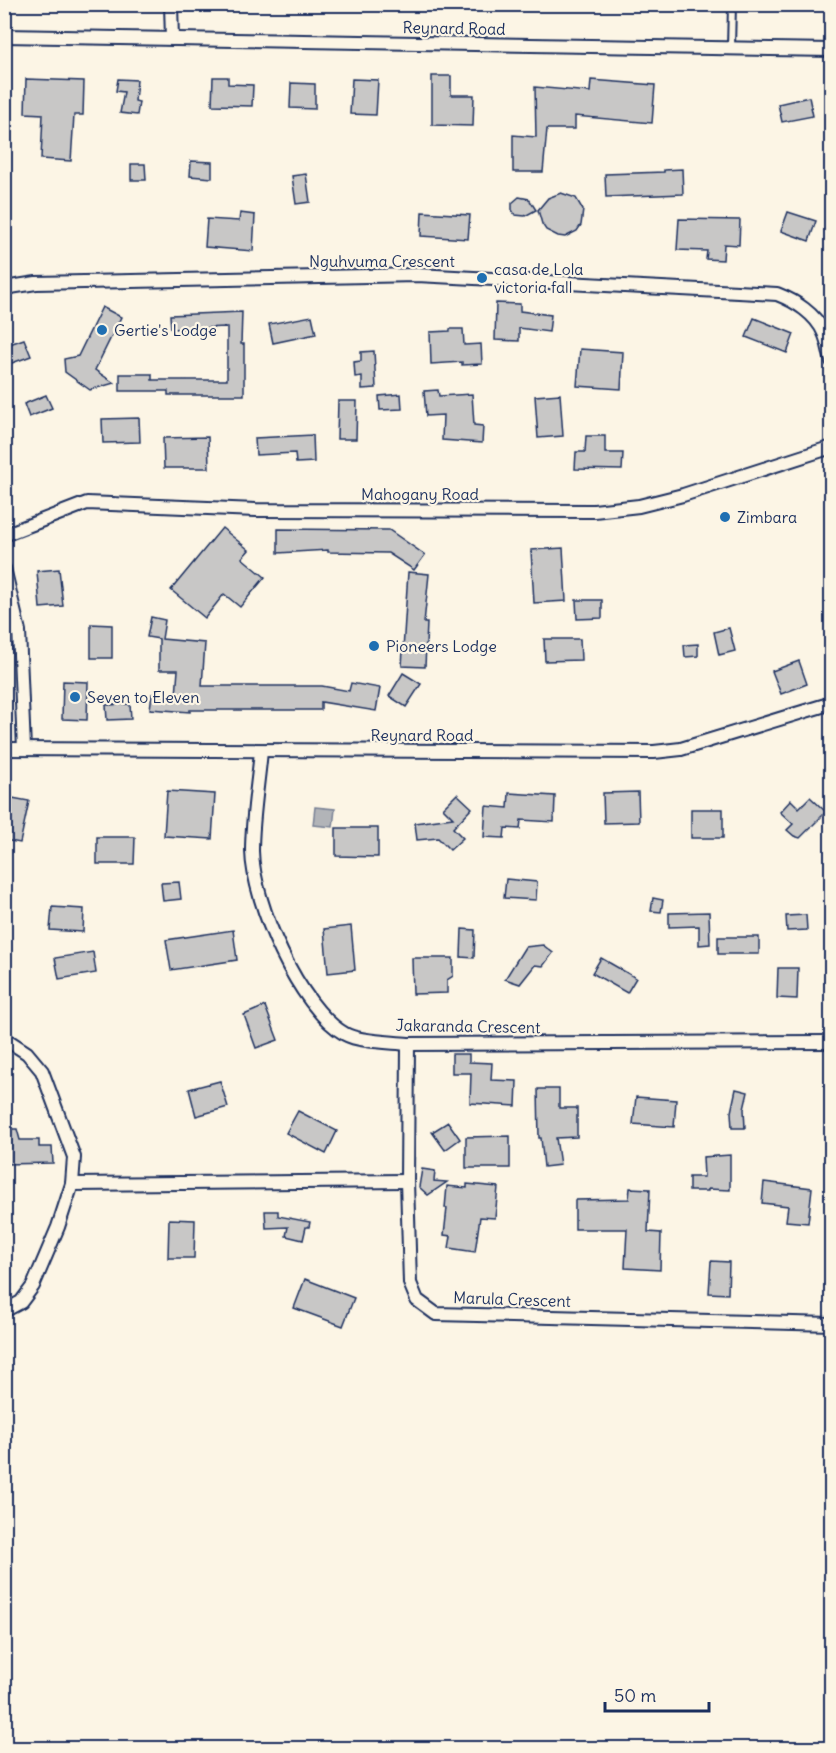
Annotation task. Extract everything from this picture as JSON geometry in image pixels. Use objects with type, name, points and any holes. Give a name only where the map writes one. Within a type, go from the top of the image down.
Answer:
[{"type":"street","points":[[171,4],[172,39]]},
{"type":"street","name":"Reynard Road","points":[[4,36],[831,50]]},
{"type":"street","name":"Nguhvuma Crescent","points":[[4,288],[36,283],[417,275],[777,294],[810,314],[824,332],[831,361]]},
{"type":"street","name":"Mahogany Road","points":[[4,535],[87,503],[256,510],[594,511],[639,506],[683,495],[831,447]]},
{"type":"street","points":[[4,568],[19,631],[24,750]]},
{"type":"street","name":"Reynard Road","points":[[4,749],[654,752],[681,749],[831,703]]},
{"type":"street","name":"Jakaranda Crescent","points":[[261,751],[252,852],[256,885],[277,945],[310,1002],[328,1022],[347,1035],[408,1044],[831,1042]]},
{"type":"street","points":[[4,1038],[27,1053],[42,1071],[74,1157],[72,1184],[58,1227],[33,1286],[21,1302],[4,1311]]},
{"type":"street","name":"Marula Crescent","points":[[408,1044],[407,1181],[410,1283],[417,1300],[436,1314],[831,1324]]},
{"type":"street","points":[[72,1184],[407,1181]]},
{"type":"lane","points":[[731,49],[732,4]]},
{"type":"shaded area","points":[[315,807],[335,809],[333,827],[313,825]]},
{"type":"building","points":[[432,76],[451,76],[451,95],[474,95],[473,126],[432,125]]},
{"type":"building","points":[[213,77],[228,77],[228,84],[253,85],[252,106],[212,105]]},
{"type":"building","points":[[26,79],[84,81],[83,115],[74,115],[71,161],[41,159],[43,114],[25,113]]},
{"type":"building","points":[[118,79],[137,80],[135,101],[139,102],[137,115],[120,113],[124,92],[116,91]]},
{"type":"building","points":[[352,79],[378,80],[376,115],[350,114]]},
{"type":"building","points":[[591,80],[655,85],[652,123],[575,116],[575,129],[547,129],[543,172],[513,172],[513,135],[536,137],[535,87],[590,92]]},
{"type":"building","points":[[291,83],[315,84],[315,109],[290,108]]},
{"type":"building","points":[[809,97],[813,116],[782,122],[778,104]]},
{"type":"building","points":[[191,161],[212,162],[212,178],[190,176]]},
{"type":"building","points":[[131,164],[145,164],[146,180],[131,180]]},
{"type":"building","points":[[682,169],[683,194],[606,197],[605,174],[664,172],[664,170]]},
{"type":"building","points":[[306,174],[310,202],[296,204],[292,176]]},
{"type":"building","points":[[561,193],[576,198],[583,210],[581,225],[577,231],[565,237],[546,230],[538,210],[548,198]]},
{"type":"building","points":[[519,197],[529,199],[536,210],[525,216],[515,215],[512,203]]},
{"type":"building","points":[[422,212],[470,215],[468,239],[421,236]]},
{"type":"building","points":[[788,212],[816,221],[809,241],[781,231]]},
{"type":"building","points":[[240,213],[255,215],[253,251],[205,247],[207,219],[239,221]]},
{"type":"building","points":[[679,219],[740,220],[739,245],[724,244],[723,260],[706,259],[707,251],[677,250]]},
{"type":"building","points":[[496,303],[520,304],[520,311],[551,315],[549,332],[519,328],[519,341],[495,340]]},
{"type":"building","points":[[102,307],[121,317],[95,370],[114,383],[90,390],[65,372],[64,359],[78,356]]},
{"type":"building","points":[[242,312],[244,395],[168,395],[168,391],[120,391],[120,374],[152,374],[152,380],[227,380],[227,327],[171,329],[170,315]]},
{"type":"building","points":[[312,316],[316,334],[273,343],[269,324]]},
{"type":"building","points":[[754,318],[794,334],[787,353],[746,337]]},
{"type":"building","points":[[450,329],[463,329],[464,345],[481,344],[482,364],[462,365],[462,362],[431,364],[430,332],[450,331]]},
{"type":"building","points":[[24,339],[31,356],[4,366],[4,346]]},
{"type":"building","points":[[580,349],[623,352],[621,389],[577,386]]},
{"type":"building","points":[[374,351],[376,388],[362,389],[362,376],[355,377],[354,362],[361,361],[361,352]]},
{"type":"building","points":[[438,390],[439,396],[472,394],[474,425],[483,426],[482,443],[442,440],[443,415],[426,416],[424,391]]},
{"type":"building","points":[[401,394],[402,409],[380,410],[379,396]]},
{"type":"building","points":[[560,394],[563,436],[538,438],[535,396]]},
{"type":"building","points":[[46,395],[52,408],[29,417],[24,404]]},
{"type":"building","points":[[338,401],[357,401],[356,439],[337,439]]},
{"type":"building","points":[[139,418],[140,442],[103,443],[102,419]]},
{"type":"building","points":[[313,435],[314,462],[296,463],[295,453],[256,455],[255,438]]},
{"type":"building","points":[[586,436],[605,436],[605,453],[623,453],[622,470],[575,469],[576,452],[585,452]]},
{"type":"building","points":[[208,437],[209,468],[164,468],[163,438]]},
{"type":"building","points":[[222,528],[249,550],[242,558],[265,577],[240,607],[224,594],[205,618],[171,590]]},
{"type":"building","points":[[278,529],[389,530],[425,555],[414,570],[388,553],[328,552],[328,550],[278,553]]},
{"type":"building","points":[[563,548],[566,601],[534,603],[531,550]]},
{"type":"building","points":[[59,569],[63,606],[40,608],[37,571]]},
{"type":"building","points":[[408,572],[429,574],[424,623],[427,623],[425,667],[402,666]]},
{"type":"building","points":[[576,600],[602,600],[602,618],[577,619]]},
{"type":"building","points":[[151,617],[165,620],[162,639],[205,643],[202,686],[322,686],[349,691],[351,683],[380,688],[376,711],[321,702],[321,710],[190,710],[190,712],[150,709],[152,694],[176,696],[178,670],[159,670],[159,639],[147,637]]},
{"type":"building","points":[[91,624],[112,625],[112,658],[91,658]]},
{"type":"building","points":[[729,628],[735,651],[719,655],[714,632]]},
{"type":"building","points":[[544,639],[580,639],[581,660],[545,661]]},
{"type":"building","points":[[698,644],[698,656],[685,657],[684,645]]},
{"type":"building","points":[[799,661],[807,684],[781,694],[772,671]]},
{"type":"building","points":[[403,673],[421,684],[406,707],[389,696]]},
{"type":"building","points":[[63,681],[88,682],[87,720],[62,719]]},
{"type":"building","points":[[130,704],[131,719],[107,720],[106,705]]},
{"type":"building","points":[[167,791],[215,794],[212,839],[164,836]]},
{"type":"building","points":[[638,792],[639,822],[604,823],[603,793]]},
{"type":"building","points":[[509,793],[555,796],[554,822],[521,820],[520,829],[505,828],[504,838],[484,837],[486,806],[508,808]]},
{"type":"building","points":[[457,794],[472,808],[453,828],[463,838],[450,850],[438,838],[417,840],[415,823],[453,818],[443,808]]},
{"type":"building","points":[[7,797],[29,801],[20,843],[4,840],[4,807]]},
{"type":"building","points":[[810,797],[826,812],[800,838],[787,830],[793,824],[780,812],[791,800],[799,808]]},
{"type":"building","points":[[691,809],[723,809],[723,838],[691,838]]},
{"type":"building","points":[[336,828],[378,828],[378,857],[336,856]]},
{"type":"building","points":[[97,837],[135,837],[134,864],[97,864]]},
{"type":"building","points":[[506,879],[537,882],[536,900],[504,898]]},
{"type":"building","points":[[179,882],[181,899],[163,901],[161,883]]},
{"type":"building","points":[[653,898],[663,900],[661,912],[651,911]]},
{"type":"building","points":[[52,907],[84,909],[83,932],[50,930]]},
{"type":"building","points":[[709,912],[710,944],[699,945],[699,926],[669,927],[669,913]]},
{"type":"building","points":[[806,915],[807,930],[787,931],[786,916]]},
{"type":"building","points":[[351,926],[355,970],[328,973],[324,929]]},
{"type":"building","points":[[462,929],[475,930],[474,958],[461,957]]},
{"type":"building","points":[[233,930],[237,960],[171,970],[166,940]]},
{"type":"building","points":[[718,937],[759,937],[759,954],[718,954]]},
{"type":"building","points":[[543,945],[553,953],[543,966],[535,965],[520,984],[505,979],[525,947]]},
{"type":"building","points":[[93,952],[96,973],[59,979],[55,958]]},
{"type":"building","points":[[412,958],[453,958],[453,976],[447,980],[447,993],[413,994]]},
{"type":"building","points":[[601,958],[636,978],[627,993],[592,973]]},
{"type":"building","points":[[778,968],[798,968],[797,999],[777,998]]},
{"type":"building","points":[[265,1006],[278,1040],[256,1048],[244,1015]]},
{"type":"building","points":[[452,1054],[469,1054],[469,1062],[492,1063],[491,1080],[517,1081],[516,1106],[470,1103],[471,1073],[452,1073]]},
{"type":"building","points":[[220,1081],[228,1107],[196,1116],[189,1089]]},
{"type":"building","points":[[538,1089],[559,1089],[559,1108],[577,1108],[577,1137],[556,1138],[560,1165],[544,1167],[541,1138],[539,1138]]},
{"type":"building","points":[[736,1089],[748,1092],[744,1109],[745,1128],[732,1128],[731,1112]]},
{"type":"building","points":[[636,1097],[676,1100],[674,1127],[633,1124]]},
{"type":"building","points":[[298,1111],[337,1131],[326,1154],[286,1133]]},
{"type":"building","points":[[448,1122],[460,1139],[445,1150],[432,1132]]},
{"type":"building","points":[[4,1129],[17,1129],[20,1140],[39,1140],[39,1147],[52,1147],[53,1163],[4,1164]]},
{"type":"building","points":[[510,1136],[510,1168],[466,1168],[466,1137]]},
{"type":"building","points":[[730,1155],[730,1190],[689,1191],[689,1177],[704,1177],[703,1157]]},
{"type":"building","points":[[422,1169],[435,1171],[434,1181],[447,1182],[428,1195],[419,1187]]},
{"type":"building","points":[[764,1182],[812,1188],[808,1223],[786,1221],[788,1206],[762,1203]]},
{"type":"building","points":[[467,1184],[498,1187],[495,1218],[480,1217],[475,1252],[449,1248],[451,1236],[444,1235],[447,1186],[467,1188]]},
{"type":"building","points":[[630,1188],[650,1189],[648,1232],[661,1233],[660,1270],[625,1268],[627,1229],[575,1229],[575,1200],[629,1199]]},
{"type":"building","points":[[265,1211],[278,1211],[278,1216],[310,1222],[309,1227],[306,1227],[303,1240],[286,1236],[288,1227],[266,1228]]},
{"type":"building","points":[[169,1219],[195,1220],[194,1258],[168,1258]]},
{"type":"building","points":[[711,1261],[729,1262],[728,1294],[709,1293]]},
{"type":"building","points":[[305,1279],[354,1298],[343,1326],[294,1308]]},
{"type":"place","name":"casa de Lola victoria fall","points":[[482,278]]},
{"type":"place","name":"Gertie's Lodge","points":[[102,330]]},
{"type":"place","name":"Zimbara","points":[[725,517]]},
{"type":"place","name":"Pioneers Lodge","points":[[374,646]]},
{"type":"place","name":"Seven to Eleven","points":[[75,697]]}]
